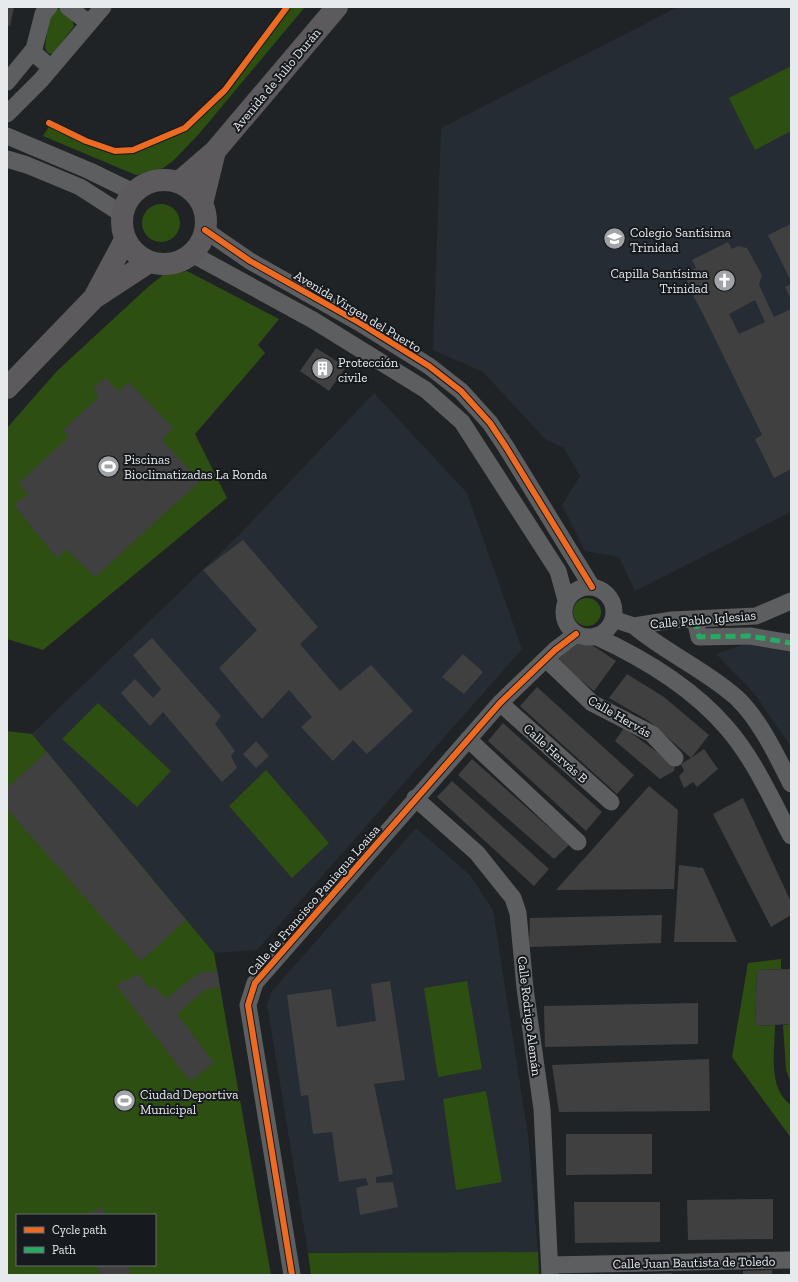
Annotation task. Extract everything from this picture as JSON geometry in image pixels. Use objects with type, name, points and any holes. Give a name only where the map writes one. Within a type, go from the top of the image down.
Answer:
[{"type":"main road","name":"Avenida de Julio Durán","points":[[179,182],[215,151],[337,7]]},
{"type":"main road","name":"Avenida de Julio Durán","points":[[202,204],[215,151]]},
{"type":"main road","points":[[167,180],[179,182],[188,187],[202,204],[206,216],[205,230],[201,243],[192,254],[183,260],[172,264],[160,265],[149,262],[139,257],[125,240],[121,228],[122,214],[126,203],[133,192],[143,185],[155,181],[167,180]]},
{"type":"main road","points":[[94,298],[125,240]]},
{"type":"main road","points":[[7,388],[94,298],[149,262]]},
{"type":"street","points":[[68,7],[89,23]]},
{"type":"street","points":[[7,114],[21,102],[103,7]]},
{"type":"street","points":[[7,82],[34,49],[45,9]]},
{"type":"street","points":[[34,49],[46,74]]},
{"type":"street","points":[[18,69],[26,68],[46,74]]},
{"type":"street","points":[[7,129],[21,102]]},
{"type":"street","points":[[7,136],[90,171],[133,192]]},
{"type":"street","points":[[7,159],[27,165],[80,187],[122,214]]},
{"type":"street","name":"Avenida Virgen del Puerto","points":[[205,230],[250,261],[366,326],[429,366],[461,390],[490,423],[506,447],[592,587]]},
{"type":"street","points":[[192,254],[313,320],[426,390],[462,422],[558,572],[566,600],[564,614],[565,621],[569,628],[576,634],[586,637],[595,636],[608,628],[613,619],[613,606],[608,596],[598,588],[580,588],[574,591],[566,600]]},
{"type":"street","name":"Calle Pablo Iglesias","points":[[613,619],[634,626],[672,620],[756,616],[791,601]]},
{"type":"street","points":[[695,620],[699,637],[750,636],[791,643]]},
{"type":"street","name":"Calle de Francisco Paniagua Loaisa","points":[[551,654],[565,621]]},
{"type":"street","points":[[634,626],[648,638],[682,659],[737,699],[757,724],[772,748],[791,784]]},
{"type":"street","name":"Calle de Francisco Paniagua Loaisa","points":[[292,1275],[248,1005],[255,983],[415,798],[500,703],[551,654],[576,634]]},
{"type":"street","points":[[595,636],[615,645],[690,691],[728,728],[760,776],[791,836]]},
{"type":"street","name":"Calle Hervás","points":[[551,654],[592,703],[652,734],[675,758]]},
{"type":"street","name":"Calle Hervás B","points":[[500,703],[611,802]]},
{"type":"street","points":[[468,739],[578,842]]},
{"type":"street","name":"Calle Rodrigo Alemán","points":[[415,798],[478,853],[513,898],[518,914],[525,988],[542,1109],[550,1270]]},
{"type":"street","name":"Calle Juan Bautista de Toledo","points":[[550,1270],[735,1268],[791,1260]]},
{"type":"shaded area","name":"Colegio Santísima Trinidad","points":[[678,7],[791,7],[791,512],[635,591],[619,557],[585,551],[562,505],[580,476],[564,448],[545,439],[483,372],[433,350],[441,128]]},
{"type":"shaded area","points":[[374,393],[467,493],[522,649],[257,950],[214,953],[32,734],[239,535]]},
{"type":"shaded area","points":[[748,643],[791,653],[791,747],[754,693],[716,654]]},
{"type":"shaded area","points":[[416,828],[470,875],[493,910],[528,1135],[538,1252],[308,1253],[267,1005],[272,991]]},
{"type":"green space","points":[[289,7],[305,7],[198,135],[173,161],[163,168],[149,173],[136,175],[43,136],[50,125],[86,143],[114,153],[133,151],[186,129],[226,91]]},
{"type":"green space","points":[[58,8],[72,19],[74,26],[53,54],[48,53],[45,48],[49,15],[54,9]]},
{"type":"green space","points":[[791,66],[791,131],[755,150],[729,98]]},
{"type":"green space","points":[[161,204],[171,207],[177,213],[180,223],[177,233],[171,239],[161,242],[151,239],[145,233],[142,223],[145,213],[151,207]]},
{"type":"green space","name":"Piscinas Bioclimatizadas La Ronda","points":[[187,271],[279,319],[258,345],[265,353],[195,434],[227,498],[43,650],[7,639],[7,428],[57,371],[148,287],[163,275]]},
{"type":"green space","points":[[587,598],[597,602],[601,612],[597,622],[587,626],[577,622],[573,612],[577,602]]},
{"type":"green space","points":[[98,703],[171,771],[137,807],[62,739]]},
{"type":"green space","name":"Ciudad Deportiva Municipal","points":[[7,731],[32,734],[214,953],[271,1275],[7,1275]]},
{"type":"green space","points":[[266,770],[329,843],[292,878],[229,806]]},
{"type":"green space","points":[[781,959],[781,969],[757,970],[755,1026],[775,1025],[775,1079],[783,1098],[791,1105],[791,1138],[732,1057],[748,963]]},
{"type":"green space","points":[[467,981],[482,1069],[438,1077],[424,988]]},
{"type":"green space","points":[[791,1024],[791,1083],[786,1070],[783,1025]]},
{"type":"green space","points":[[486,1091],[502,1182],[456,1190],[443,1099]]},
{"type":"green space","points":[[538,1252],[539,1275],[311,1275],[308,1253]]},
{"type":"building","points":[[7,7],[14,7],[10,26],[7,25]]},
{"type":"building","points":[[791,224],[791,281],[768,235]]},
{"type":"building","points":[[728,242],[732,249],[738,246],[747,248],[762,275],[759,285],[774,317],[791,309],[791,469],[774,478],[755,439],[762,435],[687,284],[688,272],[696,268],[692,260]],"holes":[[[755,300],[765,322],[739,334],[729,314]]]},
{"type":"building","points":[[791,284],[791,300],[785,287]]},
{"type":"building","name":"Protección civile","points":[[316,348],[346,367],[329,391],[300,371]]},
{"type":"building","points":[[105,378],[118,391],[129,382],[173,428],[162,440],[200,481],[95,577],[66,549],[57,558],[14,505],[28,494],[19,483],[69,437],[63,430],[99,397],[93,388]]},
{"type":"building","points":[[243,540],[318,627],[300,644],[340,691],[371,665],[413,711],[367,754],[353,740],[333,761],[301,727],[312,717],[289,690],[262,719],[219,668],[257,630],[203,570]]},
{"type":"building","points":[[152,638],[221,716],[215,724],[235,751],[231,756],[237,768],[222,782],[163,712],[150,726],[121,693],[135,679],[153,698],[161,689],[133,655]]},
{"type":"building","points":[[583,639],[616,661],[594,691],[556,660],[563,650]]},
{"type":"building","points":[[463,654],[483,672],[464,694],[442,677]]},
{"type":"building","points":[[627,674],[664,697],[709,735],[691,758],[649,721],[609,698]]},
{"type":"building","points":[[537,687],[634,775],[617,794],[520,706]]},
{"type":"building","points":[[503,723],[602,812],[586,831],[488,741]]},
{"type":"building","points":[[624,728],[675,765],[674,771],[660,779],[615,741]]},
{"type":"building","points":[[256,741],[269,756],[256,768],[243,754]]},
{"type":"building","points":[[704,749],[718,769],[697,787],[693,782],[684,788],[679,776],[684,771],[681,764]]},
{"type":"building","points":[[47,752],[186,920],[141,961],[7,809],[7,788]]},
{"type":"building","points":[[472,759],[569,845],[554,859],[458,775]]},
{"type":"building","points":[[452,781],[549,869],[534,886],[437,797]]},
{"type":"building","points":[[649,786],[678,810],[674,889],[556,890]]},
{"type":"building","points":[[743,798],[791,902],[791,915],[771,927],[713,814]]},
{"type":"building","points":[[679,865],[703,868],[737,942],[674,942]]},
{"type":"building","points":[[662,915],[661,943],[529,947],[530,918]]},
{"type":"building","points":[[791,969],[791,1024],[755,1026],[757,970]]},
{"type":"building","points":[[217,971],[220,987],[205,990],[177,1014],[214,1063],[190,1081],[116,985],[139,974],[149,988],[154,986],[166,999],[199,973]]},
{"type":"building","points":[[390,981],[405,1080],[374,1084],[393,1174],[376,1177],[376,1183],[393,1182],[398,1207],[360,1215],[356,1188],[368,1185],[366,1178],[339,1182],[332,1132],[313,1134],[308,1095],[301,1096],[287,995],[331,989],[337,1027],[376,1021],[371,984]]},
{"type":"building","points":[[698,1003],[698,1044],[545,1047],[544,1006]]},
{"type":"building","points":[[709,1059],[710,1111],[559,1112],[552,1065]]},
{"type":"building","points":[[566,1134],[652,1134],[652,1174],[566,1175]]},
{"type":"building","points":[[773,1199],[773,1239],[688,1240],[687,1200]]},
{"type":"building","points":[[574,1202],[660,1202],[660,1242],[575,1243]]},
{"type":"building","points":[[102,1207],[105,1214],[88,1214]]},
{"type":"building","points":[[96,1266],[127,1266],[131,1275],[101,1275]]},
{"type":"building","points":[[772,1270],[772,1275],[743,1275],[743,1271]]},
{"type":"building","points":[[672,1273],[672,1275],[647,1275],[647,1274]]},
{"type":"marked path","points":[[695,619],[699,637],[750,636],[791,643]]},
{"type":"cycle path","points":[[49,123],[86,141],[115,151],[133,150],[185,128],[225,90],[287,7]]},
{"type":"cycle path","points":[[205,230],[250,261],[360,323],[429,366],[461,391],[490,423],[592,587]]},
{"type":"cycle path","points":[[292,1275],[248,1005],[255,983],[500,703],[555,650],[576,634]]},
{"type":"place","name":"Colegio Santísima Trinidad","points":[[614,239]]},
{"type":"place","name":"Capilla Santísima Trinidad","points":[[724,280]]},
{"type":"place","name":"Protección civile","points":[[323,369]]},
{"type":"place","name":"Piscinas Bioclimatizadas La Ronda","points":[[109,466]]},
{"type":"place","name":"Ciudad Deportiva Municipal","points":[[124,1101]]}]
